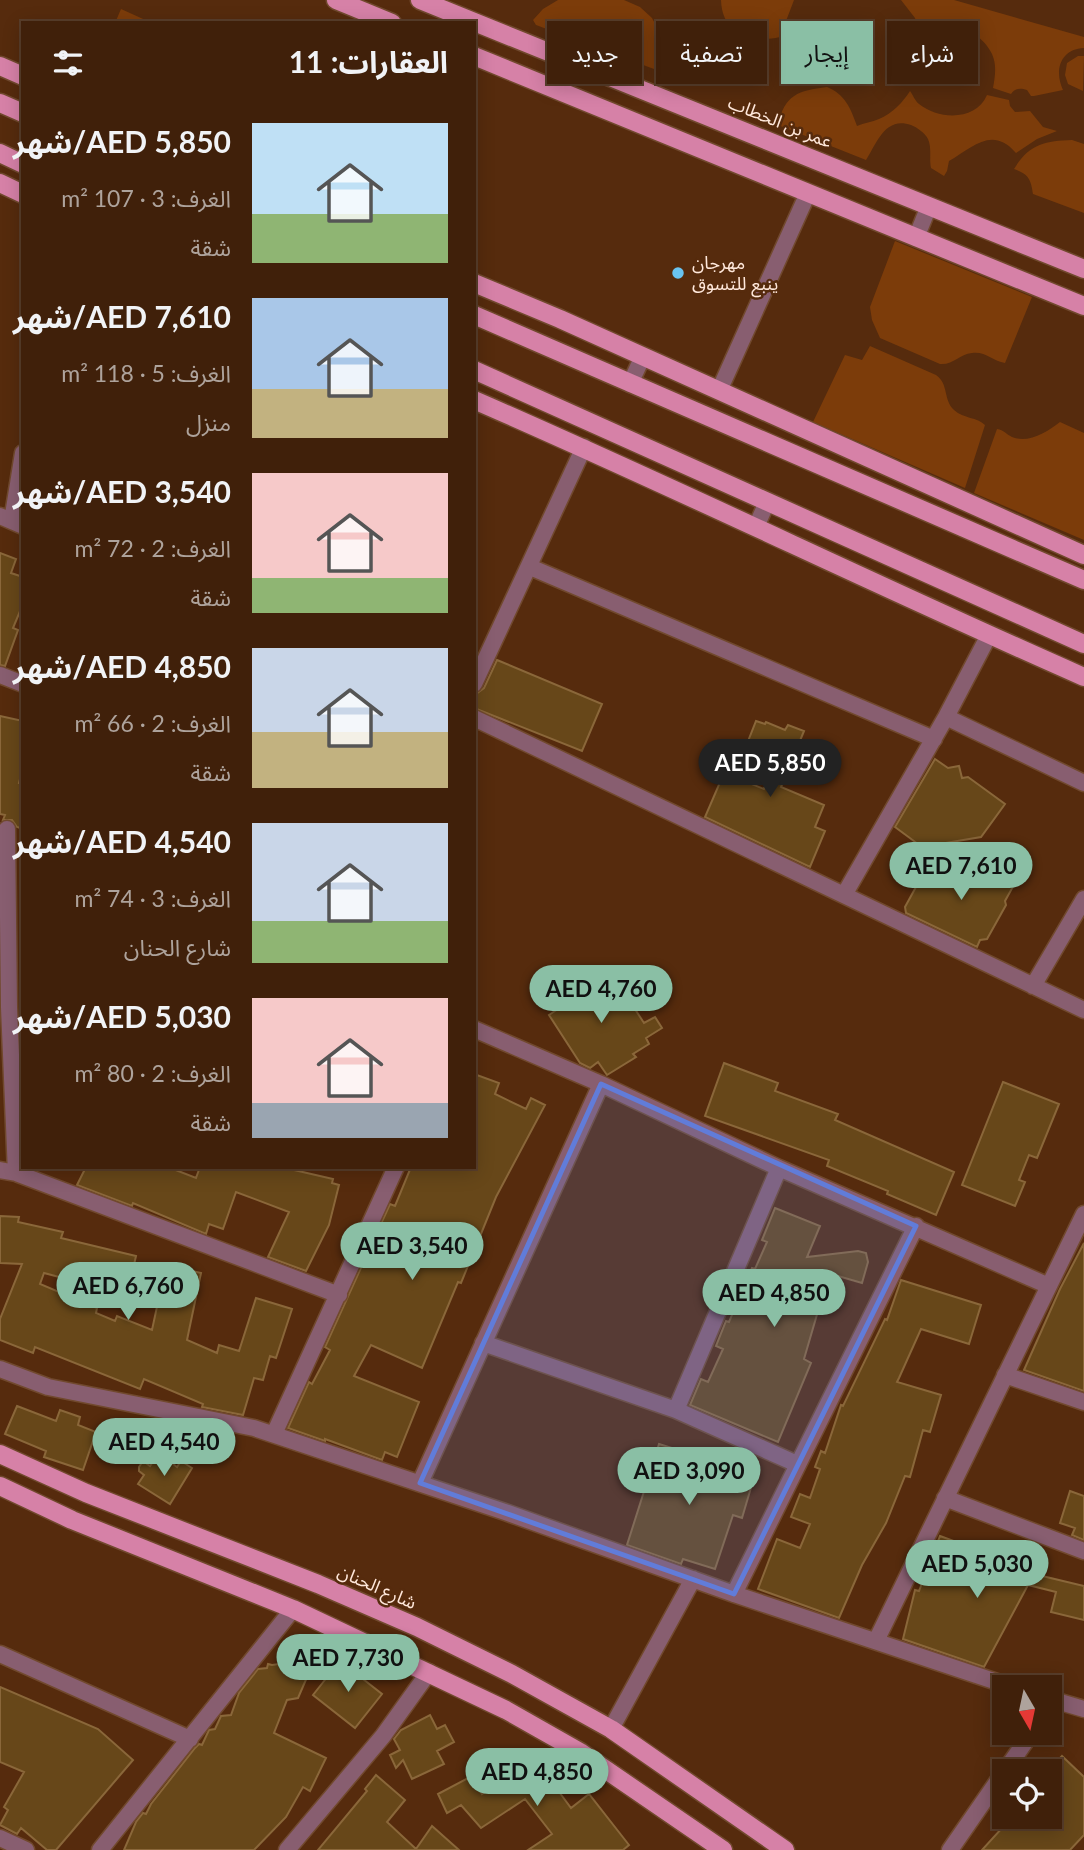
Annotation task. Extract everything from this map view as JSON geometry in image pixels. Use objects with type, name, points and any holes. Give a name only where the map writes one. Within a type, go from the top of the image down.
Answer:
[{"type":"main road","points":[[336,0],[387,21]]},
{"type":"main road","name":"عمر بن الخطاب","points":[[420,0],[472,21]]},
{"type":"main road","name":"عمر بن الخطاب","points":[[476,23],[1084,269]]},
{"type":"main road","points":[[476,57],[1084,306]]},
{"type":"main road","points":[[0,66],[21,75]]},
{"type":"main road","points":[[0,103],[21,112]]},
{"type":"main road","points":[[0,153],[21,163]]},
{"type":"main road","points":[[0,183],[21,193]]},
{"type":"main road","points":[[476,284],[643,356],[1084,555]]},
{"type":"main road","points":[[476,316],[1084,580]]},
{"type":"main road","points":[[476,371],[1084,644]]},
{"type":"main road","points":[[476,401],[584,447],[1084,677]]},
{"type":"main road","name":"شارع الحنان","points":[[0,1454],[86,1493],[318,1584],[417,1627],[512,1674],[611,1730],[785,1850]]},
{"type":"main road","points":[[0,1486],[72,1520],[293,1609],[506,1710],[580,1752],[723,1850]]},
{"type":"street","points":[[719,391],[808,193]]},
{"type":"street","points":[[916,238],[929,205]]},
{"type":"street","points":[[630,384],[643,356]]},
{"type":"street","points":[[476,680],[584,447]]},
{"type":"street","points":[[11,521],[21,464]]},
{"type":"street","points":[[756,527],[767,502]]},
{"type":"street","points":[[530,567],[934,739]]},
{"type":"street","points":[[844,895],[934,739],[989,635]]},
{"type":"street","points":[[0,675],[21,683]]},
{"type":"street","points":[[946,717],[1084,783]]},
{"type":"street","points":[[476,719],[1084,1010]]},
{"type":"street","points":[[10,830],[16,1010],[8,1172],[339,1295]]},
{"type":"street","points":[[1032,986],[1084,899]]},
{"type":"street","points":[[476,1030],[601,1084],[779,1168],[1049,1286]]},
{"type":"street","points":[[420,1483],[601,1084]]},
{"type":"street","points":[[676,1410],[779,1168]]},
{"type":"street","points":[[274,1434],[396,1169]]},
{"type":"street","points":[[876,1641],[1084,1214]]},
{"type":"street","points":[[734,1594],[916,1226]]},
{"type":"street","points":[[483,1343],[676,1410],[797,1464]]},
{"type":"street","points":[[0,1369],[48,1387],[254,1427],[734,1594],[992,1680]]},
{"type":"street","points":[[1005,1375],[1084,1402]]},
{"type":"street","points":[[945,1498],[1084,1551]]},
{"type":"street","points":[[611,1730],[693,1579]]},
{"type":"street","points":[[100,1850],[293,1609]]},
{"type":"street","points":[[0,1654],[190,1740]]},
{"type":"street","points":[[288,1850],[383,1736],[429,1672]]},
{"type":"street","points":[[1062,1703],[1084,1709]]},
{"type":"street","points":[[950,1850],[992,1790]]},
{"type":"street","points":[[0,1838],[26,1850]]},
{"type":"highlighted area","points":[[601,1084],[916,1226],[734,1594],[420,1483]]},
{"type":"shaded area","points":[[558,0],[624,0],[640,7],[656,26],[656,70],[642,65],[642,21],[547,21],[547,29],[536,25],[533,20],[543,9]]},
{"type":"shaded area","points":[[721,0],[794,0],[786,21],[781,21],[780,37],[769,39],[767,21],[726,21]]},
{"type":"shaded area","points":[[901,0],[954,0],[1084,37],[1084,48],[1069,52],[1061,62],[1059,76],[1063,90],[1031,96],[1027,90],[1020,89],[1011,94],[993,88],[994,58],[978,37],[978,21],[916,21]]},
{"type":"shaded area","points":[[121,9],[148,21],[116,21]]},
{"type":"shaded area","points":[[1078,56],[1084,56],[1083,91],[1068,84],[1065,75],[1067,63]]},
{"type":"shaded area","points":[[827,87],[843,98],[857,126],[888,114],[910,91],[919,104],[946,115],[975,110],[987,95],[1009,100],[1015,112],[1030,111],[1043,127],[1057,131],[1037,139],[1016,153],[999,141],[990,140],[974,145],[949,161],[944,176],[931,168],[927,137],[911,125],[902,123],[888,128],[866,160],[778,125],[785,107],[794,96],[808,90]]},
{"type":"shaded area","points":[[1072,140],[1084,144],[1084,213],[1033,194],[1028,178],[1014,169],[1026,154],[1038,146],[1054,141]]},
{"type":"shaded area","points":[[895,241],[1032,297],[1005,363],[977,353],[940,364],[880,338],[870,307]]},
{"type":"shaded area","points":[[870,346],[936,375],[943,383],[948,402],[954,410],[985,425],[965,488],[813,422],[845,355],[862,360]]},
{"type":"shaded area","points":[[1060,422],[1084,433],[1084,540],[974,493],[997,429],[1012,437],[1024,439],[1043,433]]},
{"type":"building","points":[[0,553],[16,559],[11,573],[21,576],[21,609],[13,628],[18,630],[5,666],[0,665]]},
{"type":"building","points":[[497,660],[602,704],[582,751],[476,709],[476,694],[484,688]]},
{"type":"building","points":[[0,716],[21,721],[21,828],[12,820],[3,820],[5,815],[0,814]]},
{"type":"building","points":[[756,721],[785,730],[788,725],[804,731],[781,787],[824,805],[815,827],[825,831],[810,867],[705,817],[724,773],[764,789],[773,766],[743,754]]},
{"type":"building","points":[[935,759],[948,768],[959,766],[962,778],[968,777],[1005,804],[981,837],[922,847],[895,827]]},
{"type":"building","points":[[985,866],[1015,883],[987,939],[980,940],[977,947],[906,913],[905,907],[922,876]]},
{"type":"building","points":[[599,971],[623,1009],[631,1003],[644,1023],[655,1017],[662,1028],[646,1038],[649,1044],[633,1054],[636,1057],[607,1075],[598,1062],[590,1068],[580,1063],[549,1015],[561,1007],[556,998]]},
{"type":"building","points":[[724,1063],[778,1083],[775,1091],[838,1114],[835,1120],[954,1172],[936,1215],[887,1194],[888,1191],[827,1166],[829,1160],[705,1116]]},
{"type":"building","points":[[476,1075],[499,1083],[495,1094],[526,1109],[531,1098],[545,1105],[496,1197],[422,1368],[371,1345],[354,1376],[419,1402],[397,1457],[385,1452],[382,1460],[288,1428],[309,1382],[312,1384],[330,1350],[325,1347],[390,1204],[395,1206],[410,1169],[476,1169]]},
{"type":"building","points":[[1003,1082],[1059,1104],[1037,1158],[1029,1155],[1019,1180],[1025,1182],[1015,1206],[962,1185]]},
{"type":"building","points":[[85,1169],[173,1169],[196,1178],[199,1169],[294,1169],[333,1179],[332,1183],[339,1185],[329,1225],[306,1271],[268,1257],[289,1212],[236,1192],[223,1229],[209,1224],[206,1234],[133,1203],[132,1206],[77,1185]]},
{"type":"building","points":[[775,1208],[820,1226],[807,1257],[858,1251],[866,1253],[868,1262],[862,1283],[838,1276],[832,1296],[823,1294],[804,1359],[811,1363],[778,1442],[690,1405],[701,1379],[708,1382],[723,1349],[716,1346],[767,1242],[762,1240]]},
{"type":"building","points":[[0,1216],[19,1217],[18,1222],[63,1232],[61,1238],[136,1256],[127,1295],[44,1273],[40,1284],[97,1308],[96,1313],[115,1321],[117,1316],[152,1330],[166,1265],[201,1273],[187,1340],[217,1353],[219,1345],[239,1351],[256,1298],[292,1309],[276,1358],[270,1356],[263,1380],[254,1378],[243,1415],[202,1407],[203,1404],[144,1379],[140,1389],[35,1347],[33,1353],[0,1340],[0,1319],[22,1264],[0,1263]]},
{"type":"building","points":[[1084,1243],[1084,1391],[1024,1370]]},
{"type":"building","points":[[901,1280],[981,1305],[969,1344],[921,1329],[897,1382],[941,1395],[930,1432],[923,1430],[910,1477],[905,1476],[886,1523],[862,1565],[839,1618],[758,1589],[777,1539],[800,1548],[810,1524],[791,1517],[800,1494],[810,1498],[820,1469],[815,1467],[821,1451],[825,1453],[841,1405],[843,1406],[885,1319],[887,1320]]},
{"type":"building","points":[[17,1406],[56,1421],[60,1410],[80,1417],[78,1425],[96,1432],[83,1470],[44,1457],[46,1451],[5,1434]]},
{"type":"building","points":[[659,1444],[755,1474],[742,1518],[733,1515],[715,1569],[683,1559],[681,1564],[627,1545]]},
{"type":"building","points":[[159,1453],[177,1467],[181,1461],[192,1468],[170,1504],[138,1484],[144,1475],[139,1471],[143,1461],[150,1466]]},
{"type":"building","points":[[1070,1491],[1084,1496],[1084,1540],[1072,1535],[1075,1528],[1060,1523]]},
{"type":"building","points":[[940,1536],[997,1557],[999,1555],[1015,1564],[1021,1553],[1040,1563],[1034,1574],[1084,1586],[1084,1620],[1051,1612],[1056,1592],[1028,1585],[984,1667],[903,1639],[915,1590],[919,1591]]},
{"type":"building","points":[[340,1661],[382,1694],[355,1728],[313,1695]]},
{"type":"building","points":[[294,1662],[311,1668],[298,1698],[287,1700],[274,1733],[326,1758],[310,1791],[303,1787],[286,1817],[254,1850],[124,1850],[136,1822],[143,1813],[146,1814],[195,1748],[199,1744],[202,1745],[209,1730],[215,1729],[221,1716],[231,1715],[239,1693],[258,1669],[267,1668],[268,1664]]},
{"type":"building","points":[[0,1687],[98,1729],[133,1760],[56,1850],[47,1850],[21,1828],[17,1834],[0,1825],[8,1810],[4,1807],[24,1772],[0,1762]]},
{"type":"building","points":[[430,1715],[437,1729],[445,1725],[454,1742],[437,1751],[444,1764],[412,1779],[403,1760],[396,1768],[390,1755],[400,1750],[394,1739],[401,1730]]},
{"type":"building","points":[[522,1750],[548,1789],[554,1785],[571,1808],[589,1794],[629,1845],[623,1850],[528,1850],[552,1834],[525,1799],[481,1828],[461,1805],[447,1813],[438,1794],[472,1776],[482,1794],[502,1781],[494,1769]]},
{"type":"building","points":[[1062,1756],[1084,1777],[1084,1835],[1070,1850],[982,1850],[1001,1829],[1062,1829],[1062,1759],[1059,1759]]},
{"type":"building","points":[[376,1775],[405,1800],[387,1822],[416,1849],[432,1826],[459,1850],[318,1850],[367,1791],[365,1789]]},
{"type":"place","name":"مهرجان ينبع للتسوق","points":[[678,273]]}]
